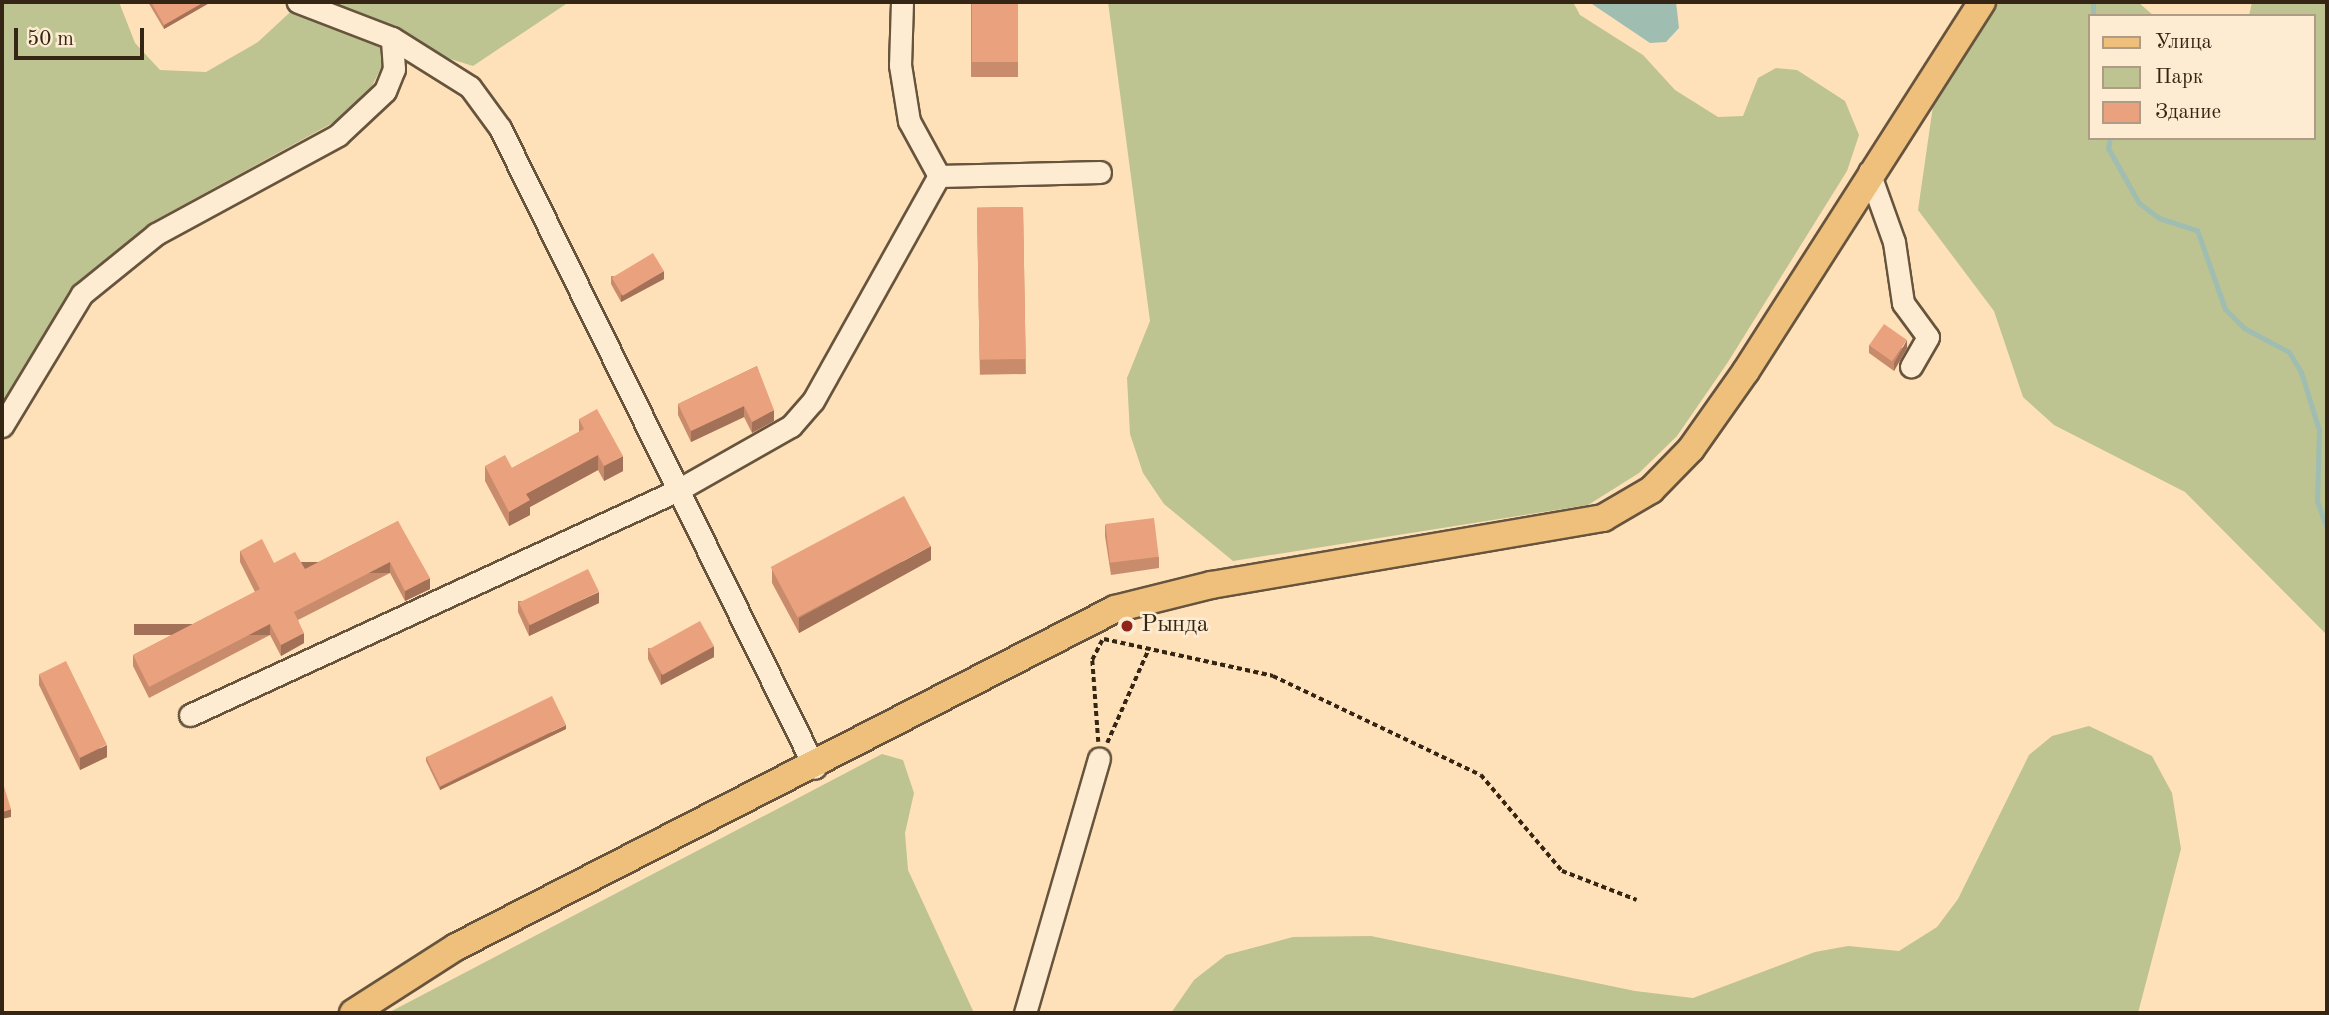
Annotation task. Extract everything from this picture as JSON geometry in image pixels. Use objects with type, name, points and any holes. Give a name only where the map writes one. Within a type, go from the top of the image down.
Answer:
[{"type":"main road","points":[[353,1013],[419,968],[815,768],[1097,630],[1140,600],[1211,585],[1603,518],[1651,490],[1691,449],[1982,2]]},
{"type":"lane","points":[[298,2],[392,38],[470,87],[487,108],[815,768]]},
{"type":"lane","points":[[902,2],[901,65],[909,121],[939,176]]},
{"type":"lane","points":[[2,426],[82,294],[156,234],[338,135],[385,91],[394,69],[392,38]]},
{"type":"lane","points":[[939,176],[1100,172]]},
{"type":"lane","points":[[1869,172],[1894,242],[1903,303],[1928,337],[1911,367]]},
{"type":"lane","points":[[190,715],[678,490],[791,426],[813,401],[939,176]]},
{"type":"lane","points":[[1025,1013],[1099,759]]},
{"type":"path","points":[[1099,759],[1092,660],[1097,630],[1150,647],[1273,676],[1481,775],[1562,871],[1637,901]]},
{"type":"path","points":[[1099,759],[1150,647]]},
{"type":"green space","points":[[2,2],[119,2],[135,43],[160,70],[206,72],[258,42],[301,2],[569,2],[473,66],[380,37],[382,66],[368,94],[338,120],[152,222],[74,285],[2,406]]},
{"type":"green space","points":[[1108,2],[1573,2],[1580,15],[1643,55],[1675,90],[1718,117],[1743,116],[1758,78],[1776,68],[1797,70],[1845,101],[1859,135],[1847,171],[1728,362],[1677,436],[1639,473],[1588,505],[1233,561],[1164,504],[1143,473],[1130,434],[1127,378],[1150,321]]},
{"type":"green space","points":[[1999,2],[2138,2],[2152,14],[2088,14],[2088,140],[2315,140],[2315,14],[2249,14],[2252,2],[2327,2],[2327,635],[2185,492],[2054,425],[2023,397],[1994,311],[1918,210],[1933,106]]},
{"type":"green space","points":[[2089,726],[2152,756],[2172,793],[2181,849],[2138,1013],[1171,1013],[1194,980],[1226,955],[1293,937],[1371,936],[1635,991],[1693,998],[1815,952],[1848,946],[1899,951],[1937,927],[1958,899],[2029,755],[2052,736]]},
{"type":"green space","points":[[882,754],[903,760],[914,793],[905,833],[908,870],[974,1013],[388,1013]]},
{"type":"shaded area","points":[[1589,2],[1676,2],[1679,28],[1666,42],[1650,43]]},
{"type":"building","points":[[151,2],[204,2],[164,25]]},
{"type":"building","points":[[972,2],[1018,2],[1018,62],[972,62]]},
{"type":"building","points":[[1023,207],[1026,359],[980,360],[977,208]]},
{"type":"building","points":[[653,253],[664,271],[623,296],[612,278]]},
{"type":"building","points":[[1884,324],[1907,340],[1892,361],[1869,345]]},
{"type":"building","points":[[757,366],[774,410],[752,422],[744,406],[691,431],[678,404]]},
{"type":"building","points":[[597,409],[623,456],[604,466],[598,455],[526,494],[530,500],[509,512],[485,466],[505,455],[512,468],[584,429],[579,419]]},
{"type":"building","points":[[904,496],[931,546],[797,617],[771,567]]},
{"type":"building","points":[[1154,518],[1159,557],[1110,563],[1105,524]]},
{"type":"building","points":[[398,521],[430,578],[405,591],[390,562],[294,612],[304,633],[281,645],[270,624],[149,687],[133,655],[260,589],[240,551],[262,539],[274,563],[295,552],[305,569]]},
{"type":"building","points":[[588,569],[599,591],[530,625],[519,603]]},
{"type":"building","points":[[700,621],[714,646],[662,675],[648,650]]},
{"type":"building","points":[[66,661],[107,745],[80,758],[39,674]]},
{"type":"building","points":[[552,696],[566,725],[440,786],[426,757]]},
{"type":"building","points":[[2,780],[11,809],[2,812]]},
{"type":"waterway","points":[[2093,2],[2093,14]]},
{"type":"waterway","points":[[2110,140],[2108,148],[2139,203],[2159,218],[2197,230],[2225,309],[2244,328],[2289,352],[2301,372],[2319,430],[2317,501],[2327,528]]},
{"type":"place","name":"Рында","points":[[1127,626]]}]
